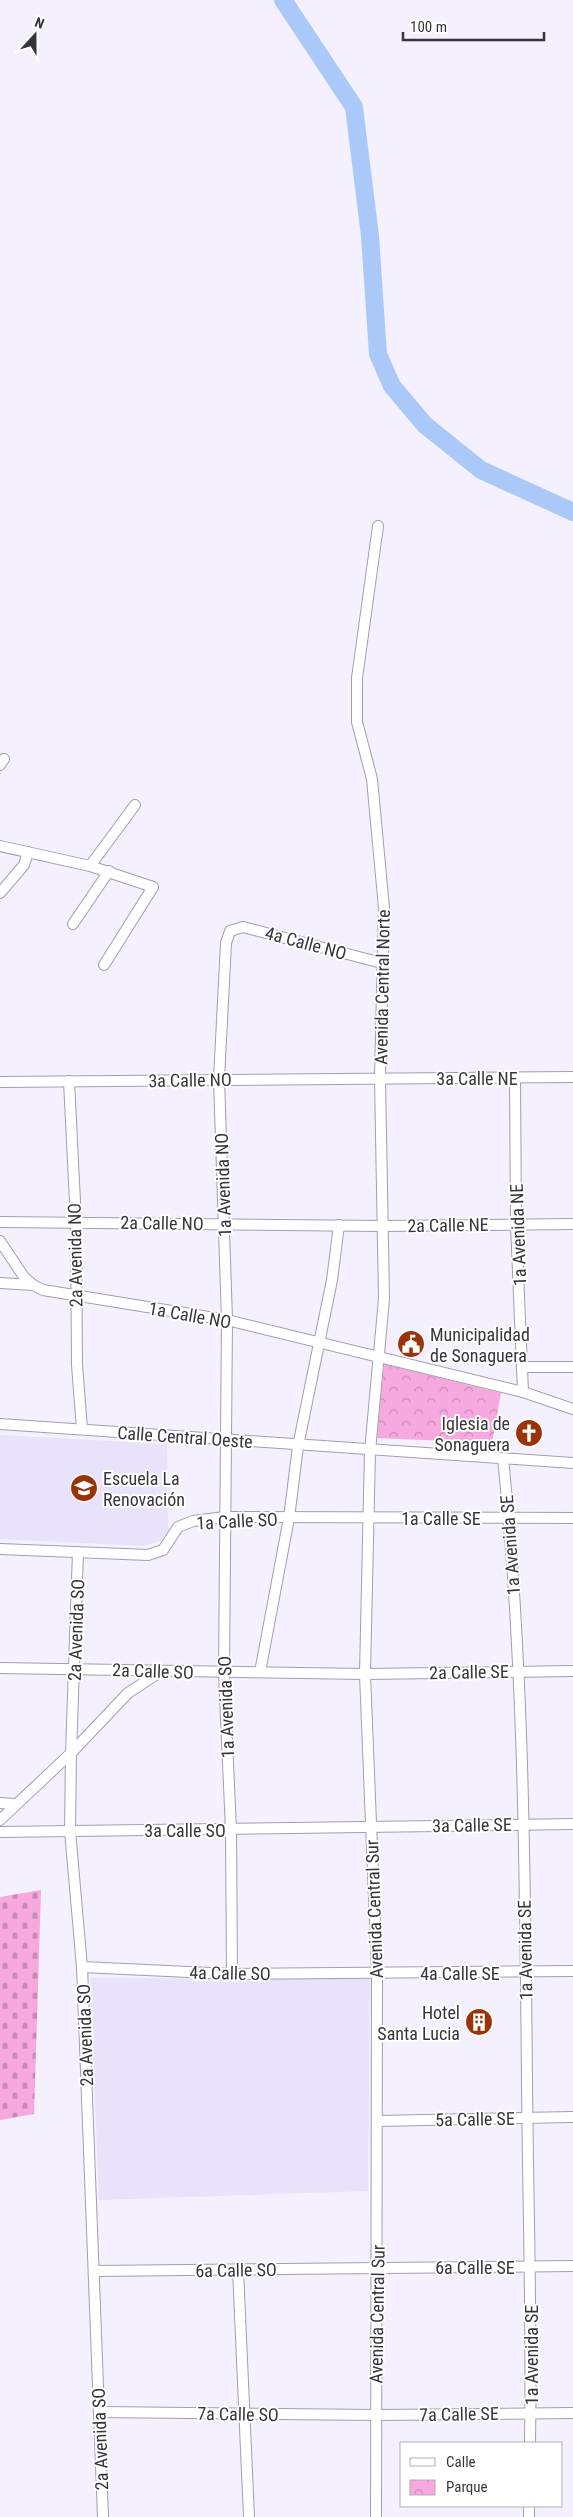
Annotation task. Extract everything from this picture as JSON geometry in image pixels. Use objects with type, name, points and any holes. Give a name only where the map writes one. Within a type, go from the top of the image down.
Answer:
[{"type":"street","name":"Avenida Central Norte","points":[[370,1451],[384,1299],[380,1078],[384,908],[372,779],[357,714],[357,678],[378,526]]},
{"type":"street","points":[[90,866],[135,805]]},
{"type":"street","points":[[0,846],[109,871],[153,887],[104,965]]},
{"type":"street","points":[[0,892],[24,865],[28,852]]},
{"type":"street","points":[[73,924],[109,871]]},
{"type":"street","name":"4a Calle NO","points":[[230,931],[244,927],[382,963]]},
{"type":"street","name":"1a Avenida NO","points":[[227,1441],[227,1320],[219,1079],[226,943],[230,931]]},
{"type":"street","name":"3a Calle NE","points":[[380,1078],[573,1077]]},
{"type":"street","name":"3a Calle NO","points":[[0,1082],[380,1078]]},
{"type":"street","name":"1a Avenida NE","points":[[515,1078],[516,1224],[524,1367],[523,1392]]},
{"type":"street","name":"2a Avenida NO","points":[[69,1081],[76,1222],[77,1365],[82,1429]]},
{"type":"street","name":"2a Calle NO","points":[[0,1222],[383,1226]]},
{"type":"street","name":"2a Calle NE","points":[[383,1226],[573,1224]]},
{"type":"street","points":[[260,1672],[289,1518],[298,1446],[332,1280],[339,1226]]},
{"type":"street","points":[[0,1241],[24,1277],[33,1285]]},
{"type":"street","name":"1a Calle NO","points":[[0,1282],[33,1285],[43,1290],[76,1296],[227,1320],[523,1392],[573,1408]]},
{"type":"street","points":[[524,1367],[573,1367]]},
{"type":"street","name":"Calle Central Oeste","points":[[0,1424],[370,1451],[573,1463]]},
{"type":"street","name":"1a Avenida SO","points":[[227,1441],[224,1673],[231,1830],[232,1974]]},
{"type":"street","name":"Avenida Central Sur","points":[[370,1451],[365,1674],[377,1973],[378,2268],[376,2517]]},
{"type":"street","name":"1a Avenida SE","points":[[503,1458],[509,1518],[518,1671],[523,1825],[531,2267],[530,2442]]},
{"type":"street","name":"1a Calle SO","points":[[0,1548],[148,1555],[163,1550],[178,1527],[193,1521],[225,1517],[368,1518]]},
{"type":"street","name":"1a Calle SE","points":[[368,1518],[573,1518]]},
{"type":"street","name":"2a Avenida SO","points":[[78,1552],[70,1753],[70,1831],[82,1967],[103,2517]]},
{"type":"street","name":"2a Calle SO","points":[[0,1668],[365,1674]]},
{"type":"street","name":"2a Calle SE","points":[[365,1674],[573,1671]]},
{"type":"street","points":[[0,1820],[70,1753],[128,1693],[160,1672]]},
{"type":"street","points":[[0,1803],[15,1804]]},
{"type":"street","name":"3a Calle SE","points":[[371,1826],[573,1824]]},
{"type":"street","name":"3a Calle SO","points":[[0,1832],[231,1830],[371,1826]]},
{"type":"street","name":"4a Calle SO","points":[[82,1967],[232,1974],[377,1973]]},
{"type":"street","name":"4a Calle SE","points":[[377,1973],[573,1971]]},
{"type":"street","name":"5a Calle SE","points":[[377,2121],[573,2117]]},
{"type":"street","name":"6a Calle SE","points":[[378,2268],[573,2266]]},
{"type":"street","name":"6a Calle SO","points":[[94,2271],[378,2268]]},
{"type":"street","points":[[238,2270],[249,2517]]},
{"type":"street","name":"7a Calle SO","points":[[100,2412],[376,2415]]},
{"type":"street","name":"7a Calle SE","points":[[376,2415],[573,2412]]},
{"type":"shaded area","name":"Escuela La Renovación","points":[[0,1435],[167,1444],[168,1531],[160,1541],[143,1546],[0,1539]]},
{"type":"shaded area","points":[[90,1978],[370,1979],[368,2191],[99,2200]]},
{"type":"green space","points":[[384,1364],[501,1393],[492,1443],[377,1438]]},
{"type":"green space","points":[[41,1890],[34,2114],[0,2120],[0,1897]]},
{"type":"waterway","points":[[283,0],[354,107],[370,236],[378,354],[392,386],[425,425],[481,470],[573,512]]},
{"type":"place","name":"Municipalidad de Sonaguera","points":[[411,1344]]},
{"type":"place","name":"Iglesia de Sonaguera","points":[[529,1433]]},
{"type":"place","name":"Escuela La Renovación","points":[[84,1488]]},
{"type":"place","name":"Hotel Santa Lucia","points":[[479,2022]]}]
